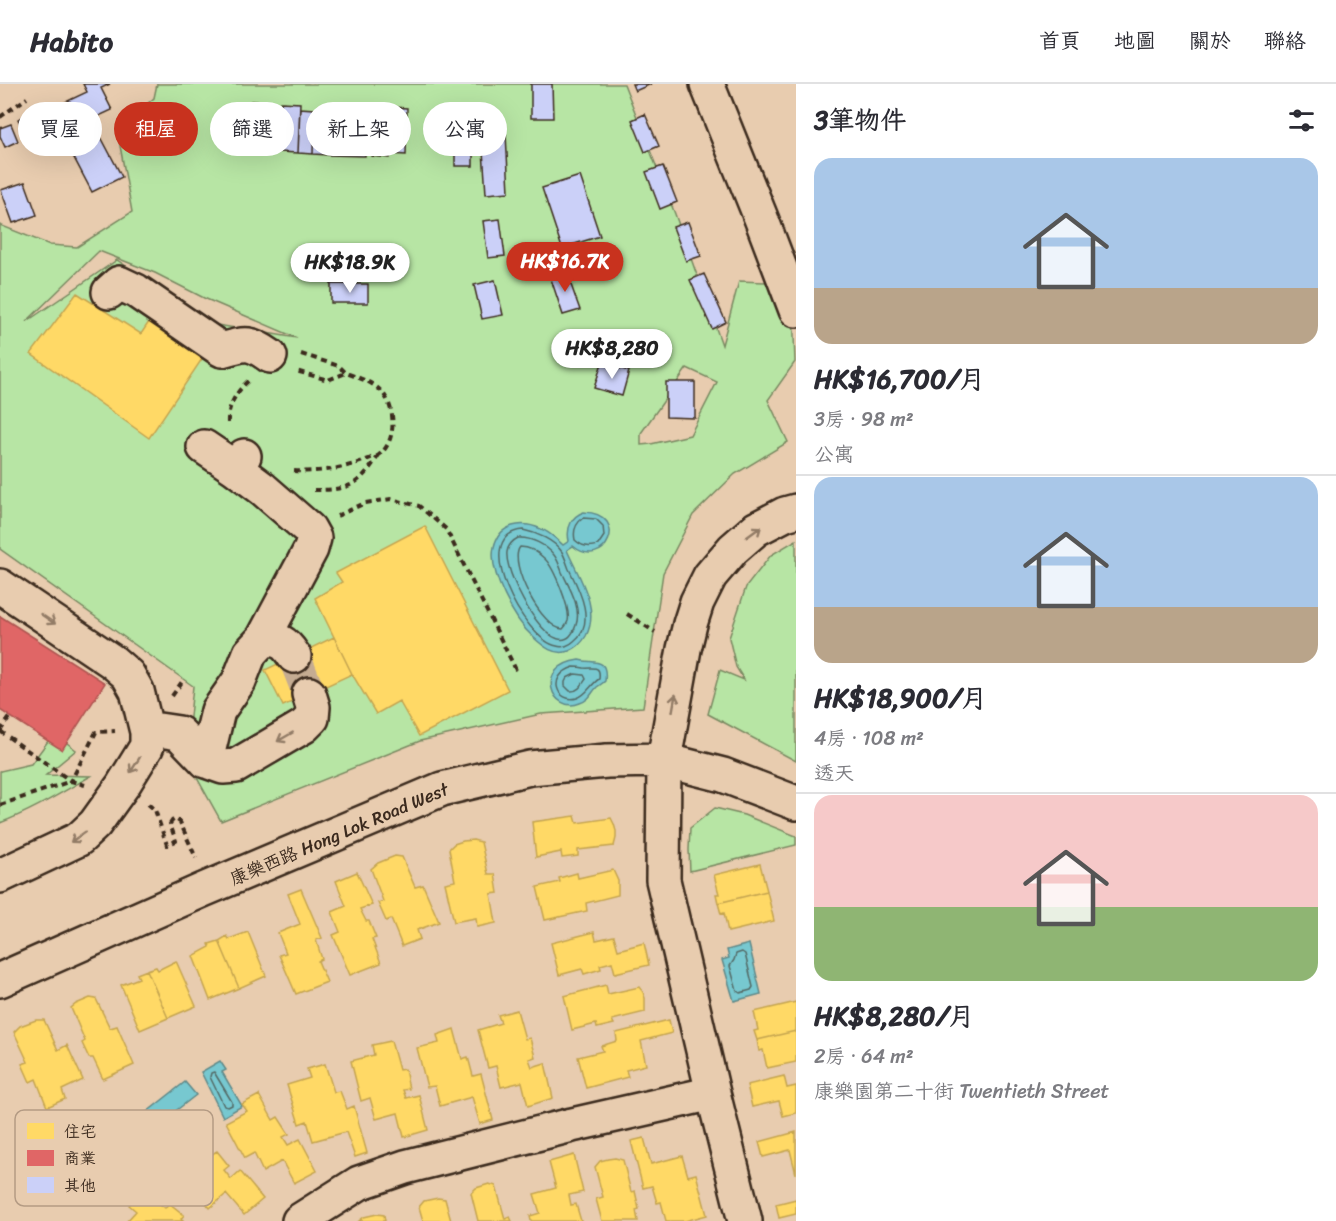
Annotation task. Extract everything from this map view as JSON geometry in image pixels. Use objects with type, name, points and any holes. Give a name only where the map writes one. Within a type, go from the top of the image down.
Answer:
[{"type":"street","points":[[707,84],[796,310]]},
{"type":"street","points":[[108,292],[119,283],[136,291],[222,350],[246,343],[257,347],[271,367]]},
{"type":"street","points":[[204,447],[239,462],[263,489],[309,529],[314,538],[311,549],[263,639],[250,653],[239,681],[218,711],[206,761]]},
{"type":"street","points":[[745,1221],[663,880],[664,760],[690,624],[697,602],[710,576],[733,549],[756,530],[785,514],[796,511]]},
{"type":"street","points":[[0,586],[113,662],[128,675],[137,691],[143,712],[132,732]]},
{"type":"street","points":[[263,639],[280,640],[288,646],[294,656]]},
{"type":"street","points":[[132,732],[159,730],[179,733],[206,761],[224,767],[236,766],[304,726],[312,718],[313,707],[309,694]]},
{"type":"street","points":[[0,876],[79,839],[95,824],[147,746],[132,732]]},
{"type":"street","name":"康樂西路 Hong Lok Road West","points":[[0,980],[203,890],[442,789],[530,768],[607,761],[664,760],[723,775],[796,803]]},
{"type":"street","points":[[307,1219],[359,1184],[405,1167],[572,1125],[713,1093]]},
{"type":"path","points":[[0,117],[27,98]]},
{"type":"path","points":[[307,487],[314,490],[331,490],[348,487],[364,477],[390,441],[393,424],[391,407],[382,392],[368,381],[346,373],[328,380],[271,367],[240,388],[230,406],[228,419],[231,438],[239,462],[275,470],[302,472],[343,467],[379,455]]},
{"type":"path","points":[[309,529],[365,503],[391,499],[419,506],[446,530],[518,674]]},
{"type":"path","points":[[169,701],[184,679]]},
{"type":"path","points":[[10,716],[0,731],[71,782],[116,794]]},
{"type":"path","points":[[0,806],[71,782],[96,732],[132,732]]},
{"type":"path","points":[[160,825],[167,845],[176,841],[170,824],[175,819],[180,822],[193,850]]},
{"type":"green space","points":[[157,84],[624,84],[675,214],[722,345],[739,281],[792,283],[795,362],[768,400],[788,442],[735,474],[693,515],[663,573],[643,707],[541,714],[420,741],[221,821],[186,758],[193,686],[0,549],[0,225],[50,245],[77,247],[132,212],[122,156],[198,156],[198,102],[149,102],[154,98]],"holes":[[[99,251],[155,273],[204,298],[297,338],[211,324],[117,260],[26,322]],[[687,368],[717,382],[690,435],[641,445],[641,433]]]},
{"type":"green space","points":[[796,540],[796,761],[708,714],[720,670],[744,680],[736,667],[729,638],[746,587],[771,555]]},
{"type":"green space","points":[[54,733],[76,750],[46,775],[91,776],[35,807],[0,823],[0,771],[31,764]]},
{"type":"green space","points":[[715,808],[744,815],[796,836],[796,845],[690,871],[690,828]]},
{"type":"water","points":[[584,512],[599,515],[607,522],[610,531],[603,548],[595,552],[585,552],[573,546],[567,550],[582,581],[591,614],[590,625],[581,643],[569,651],[559,652],[545,647],[518,620],[499,582],[493,557],[494,547],[501,533],[512,526],[519,525],[534,526],[544,530],[563,545],[569,541],[568,531],[571,523],[576,516]]},
{"type":"water","points":[[579,660],[602,665],[605,681],[586,700],[570,705],[555,696],[552,679],[556,671],[565,664]]},
{"type":"water","points":[[749,944],[761,994],[734,1001],[722,960],[729,958],[727,950]]},
{"type":"water","points":[[220,1061],[226,1070],[222,1072],[242,1106],[223,1117],[201,1072]]},
{"type":"water","points":[[185,1082],[196,1095],[177,1110],[150,1110]]},
{"type":"building: 住宅","points":[[77,293],[141,334],[155,313],[208,350],[149,438],[31,354]]},
{"type":"building: 住宅","points":[[425,526],[508,690],[419,736],[399,701],[376,714],[352,674],[315,598],[342,582],[336,573]]},
{"type":"building: 住宅","points":[[334,637],[352,674],[283,706],[265,670]]},
{"type":"building: 住宅","points":[[575,816],[577,823],[611,818],[616,831],[614,846],[578,850],[578,856],[562,858],[561,852],[536,857],[532,822]]},
{"type":"building: 住宅","points":[[473,840],[481,842],[488,874],[495,874],[498,893],[491,894],[496,923],[477,927],[476,918],[454,922],[445,883],[455,881],[449,849],[454,844]]},
{"type":"building: 住宅","points":[[395,856],[402,857],[415,887],[423,885],[439,922],[417,930],[420,939],[402,946],[391,919],[386,921],[378,903],[383,901],[371,869],[378,863]]},
{"type":"building: 住宅","points":[[760,864],[767,891],[718,903],[716,894],[719,894],[714,875]]},
{"type":"building: 住宅","points":[[613,870],[618,881],[618,895],[586,903],[587,911],[545,920],[537,887],[560,882],[559,878],[577,873],[578,878]]},
{"type":"building: 住宅","points":[[357,872],[372,905],[360,909],[366,921],[369,921],[376,938],[372,939],[381,963],[350,975],[333,935],[340,932],[332,912],[346,906],[336,881]]},
{"type":"building: 住宅","points":[[301,889],[322,938],[316,940],[322,959],[318,961],[327,982],[296,994],[279,955],[286,953],[278,933],[300,924],[288,894]]},
{"type":"building: 住宅","points":[[767,891],[774,921],[728,932],[724,913],[721,914],[718,903]]},
{"type":"building: 住宅","points":[[248,932],[266,976],[239,988],[219,941],[227,936],[229,939]]},
{"type":"building: 住宅","points":[[594,932],[596,940],[614,936],[618,950],[644,943],[649,965],[615,973],[612,962],[600,965],[601,969],[584,974],[582,969],[559,975],[551,943]]},
{"type":"building: 住宅","points":[[219,941],[239,988],[210,1000],[193,956],[210,947],[209,944]]},
{"type":"building: 住宅","points":[[176,961],[196,1006],[168,1018],[147,970],[156,967],[158,970]]},
{"type":"building: 住宅","points":[[147,970],[168,1018],[140,1030],[121,985],[139,978],[137,974]]},
{"type":"building: 住宅","points":[[606,985],[608,994],[639,987],[645,998],[645,1012],[612,1020],[614,1024],[597,1028],[596,1024],[572,1030],[564,996]]},
{"type":"building: 住宅","points":[[90,998],[96,999],[110,1028],[117,1026],[134,1065],[103,1079],[93,1058],[89,1058],[82,1043],[85,1041],[71,1008]]},
{"type":"building: 住宅","points":[[796,1002],[796,1031],[757,1040],[754,1031],[758,1030],[754,1012]]},
{"type":"building: 住宅","points":[[517,1010],[525,1039],[530,1038],[535,1057],[529,1059],[532,1067],[545,1063],[553,1098],[528,1106],[522,1082],[501,1087],[496,1066],[488,1068],[478,1030],[501,1023],[498,1015]]},
{"type":"building: 住宅","points":[[36,1020],[44,1020],[58,1050],[67,1045],[83,1080],[62,1090],[65,1099],[47,1107],[36,1079],[30,1082],[22,1064],[28,1062],[14,1032],[20,1026]]},
{"type":"building: 住宅","points":[[669,1020],[672,1033],[641,1041],[646,1065],[626,1070],[628,1077],[586,1088],[578,1057],[603,1051],[601,1046],[617,1041],[616,1033]]},
{"type":"building: 住宅","points":[[454,1029],[462,1059],[468,1057],[473,1076],[481,1074],[493,1120],[480,1124],[472,1097],[440,1106],[435,1086],[427,1087],[417,1048],[439,1043],[437,1035]]},
{"type":"building: 住宅","points":[[796,1031],[796,1062],[767,1068],[763,1050],[759,1051],[757,1040]]},
{"type":"building: 住宅","points":[[391,1041],[399,1070],[405,1069],[409,1089],[403,1090],[406,1098],[419,1095],[428,1130],[404,1137],[398,1113],[376,1119],[370,1098],[361,1101],[351,1061],[374,1055],[372,1045]]},
{"type":"building: 住宅","points":[[325,1064],[334,1092],[340,1091],[347,1109],[354,1106],[367,1153],[355,1157],[346,1132],[313,1141],[307,1121],[299,1124],[287,1085],[310,1078],[307,1069]]},
{"type":"building: 住宅","points":[[784,1076],[787,1088],[796,1086],[796,1113],[783,1116],[779,1101],[752,1107],[747,1085]]},
{"type":"building: 住宅","points":[[259,1095],[273,1120],[278,1117],[289,1134],[283,1137],[288,1145],[300,1139],[317,1171],[294,1183],[282,1161],[263,1172],[254,1153],[245,1158],[226,1122],[247,1111],[242,1104]]},
{"type":"building: 住宅","points":[[796,1132],[796,1174],[790,1150],[763,1157],[759,1142]]},
{"type":"building: 住宅","points":[[644,1138],[651,1164],[682,1156],[688,1176],[696,1174],[707,1215],[685,1221],[666,1221],[661,1202],[657,1203],[652,1186],[643,1188],[631,1141]]},
{"type":"building: 住宅","points":[[217,1151],[229,1166],[224,1170],[231,1179],[240,1171],[263,1199],[244,1215],[226,1194],[213,1205],[213,1153]]},
{"type":"building: 住宅","points":[[574,1155],[583,1192],[569,1195],[571,1205],[576,1204],[581,1221],[531,1221],[530,1216],[540,1213],[534,1194],[556,1188],[549,1162]]},
{"type":"building: 住宅","points":[[615,1158],[623,1160],[631,1192],[635,1191],[639,1209],[636,1210],[638,1221],[602,1221],[596,1199],[603,1197],[595,1167],[600,1161]]},
{"type":"building: 住宅","points":[[489,1184],[496,1186],[505,1219],[510,1217],[512,1221],[478,1221],[471,1193],[476,1188]]},
{"type":"building: 住宅","points":[[445,1199],[451,1221],[423,1221],[419,1207],[424,1201]]},
{"type":"building: 住宅","points":[[796,1199],[796,1214],[779,1218],[776,1204]]},
{"type":"building: 住宅","points":[[130,1206],[162,1206],[165,1208],[173,1206],[184,1215],[181,1219],[183,1221],[127,1221],[136,1211]]},
{"type":"building: 住宅","points":[[384,1215],[385,1221],[359,1221],[364,1217]]},
{"type":"building: 商業","points":[[0,616],[105,683],[62,750],[0,710]]},
{"type":"building: 其他","points":[[83,84],[110,84],[101,88],[112,110],[102,115],[102,102],[66,102],[87,92]]},
{"type":"building: 其他","points":[[531,84],[552,84],[553,118],[531,118]]},
{"type":"building: 其他","points":[[632,84],[651,84],[635,91]]},
{"type":"building: 其他","points":[[294,103],[300,103],[298,153],[294,153]]},
{"type":"building: 其他","points":[[300,108],[306,108],[306,154],[298,153]]},
{"type":"building: 其他","points":[[645,114],[659,146],[645,152],[632,120]]},
{"type":"building: 其他","points":[[11,124],[18,141],[5,147],[0,136],[0,128]]},
{"type":"building: 其他","points":[[102,139],[122,177],[92,192],[73,156],[102,156]]},
{"type":"building: 其他","points":[[507,153],[509,192],[486,194],[483,156],[507,156]]},
{"type":"building: 其他","points":[[455,156],[473,156],[473,166],[455,166]]},
{"type":"building: 其他","points":[[663,166],[677,202],[660,209],[646,172]]},
{"type":"building: 其他","points":[[580,176],[600,236],[562,248],[542,188]]},
{"type":"building: 其他","points":[[25,182],[37,215],[13,223],[1,190]]},
{"type":"building: 其他","points":[[500,219],[505,256],[488,258],[483,221]]},
{"type":"building: 其他","points":[[688,222],[701,256],[686,261],[673,227]]},
{"type":"building: 其他","points":[[566,271],[580,310],[563,315],[550,276]]},
{"type":"building: 其他","points":[[704,274],[726,322],[712,329],[690,280]]},
{"type":"building: 其他","points":[[495,280],[503,315],[482,319],[474,285]]},
{"type":"building: 其他","points":[[331,284],[368,284],[368,303],[331,303]]},
{"type":"building: 其他","points":[[602,363],[629,371],[622,396],[594,388]]},
{"type":"building: 其他","points":[[666,382],[695,382],[695,418],[666,417]]},
{"type":"tunnel","points":[[294,656],[309,694]]}]
